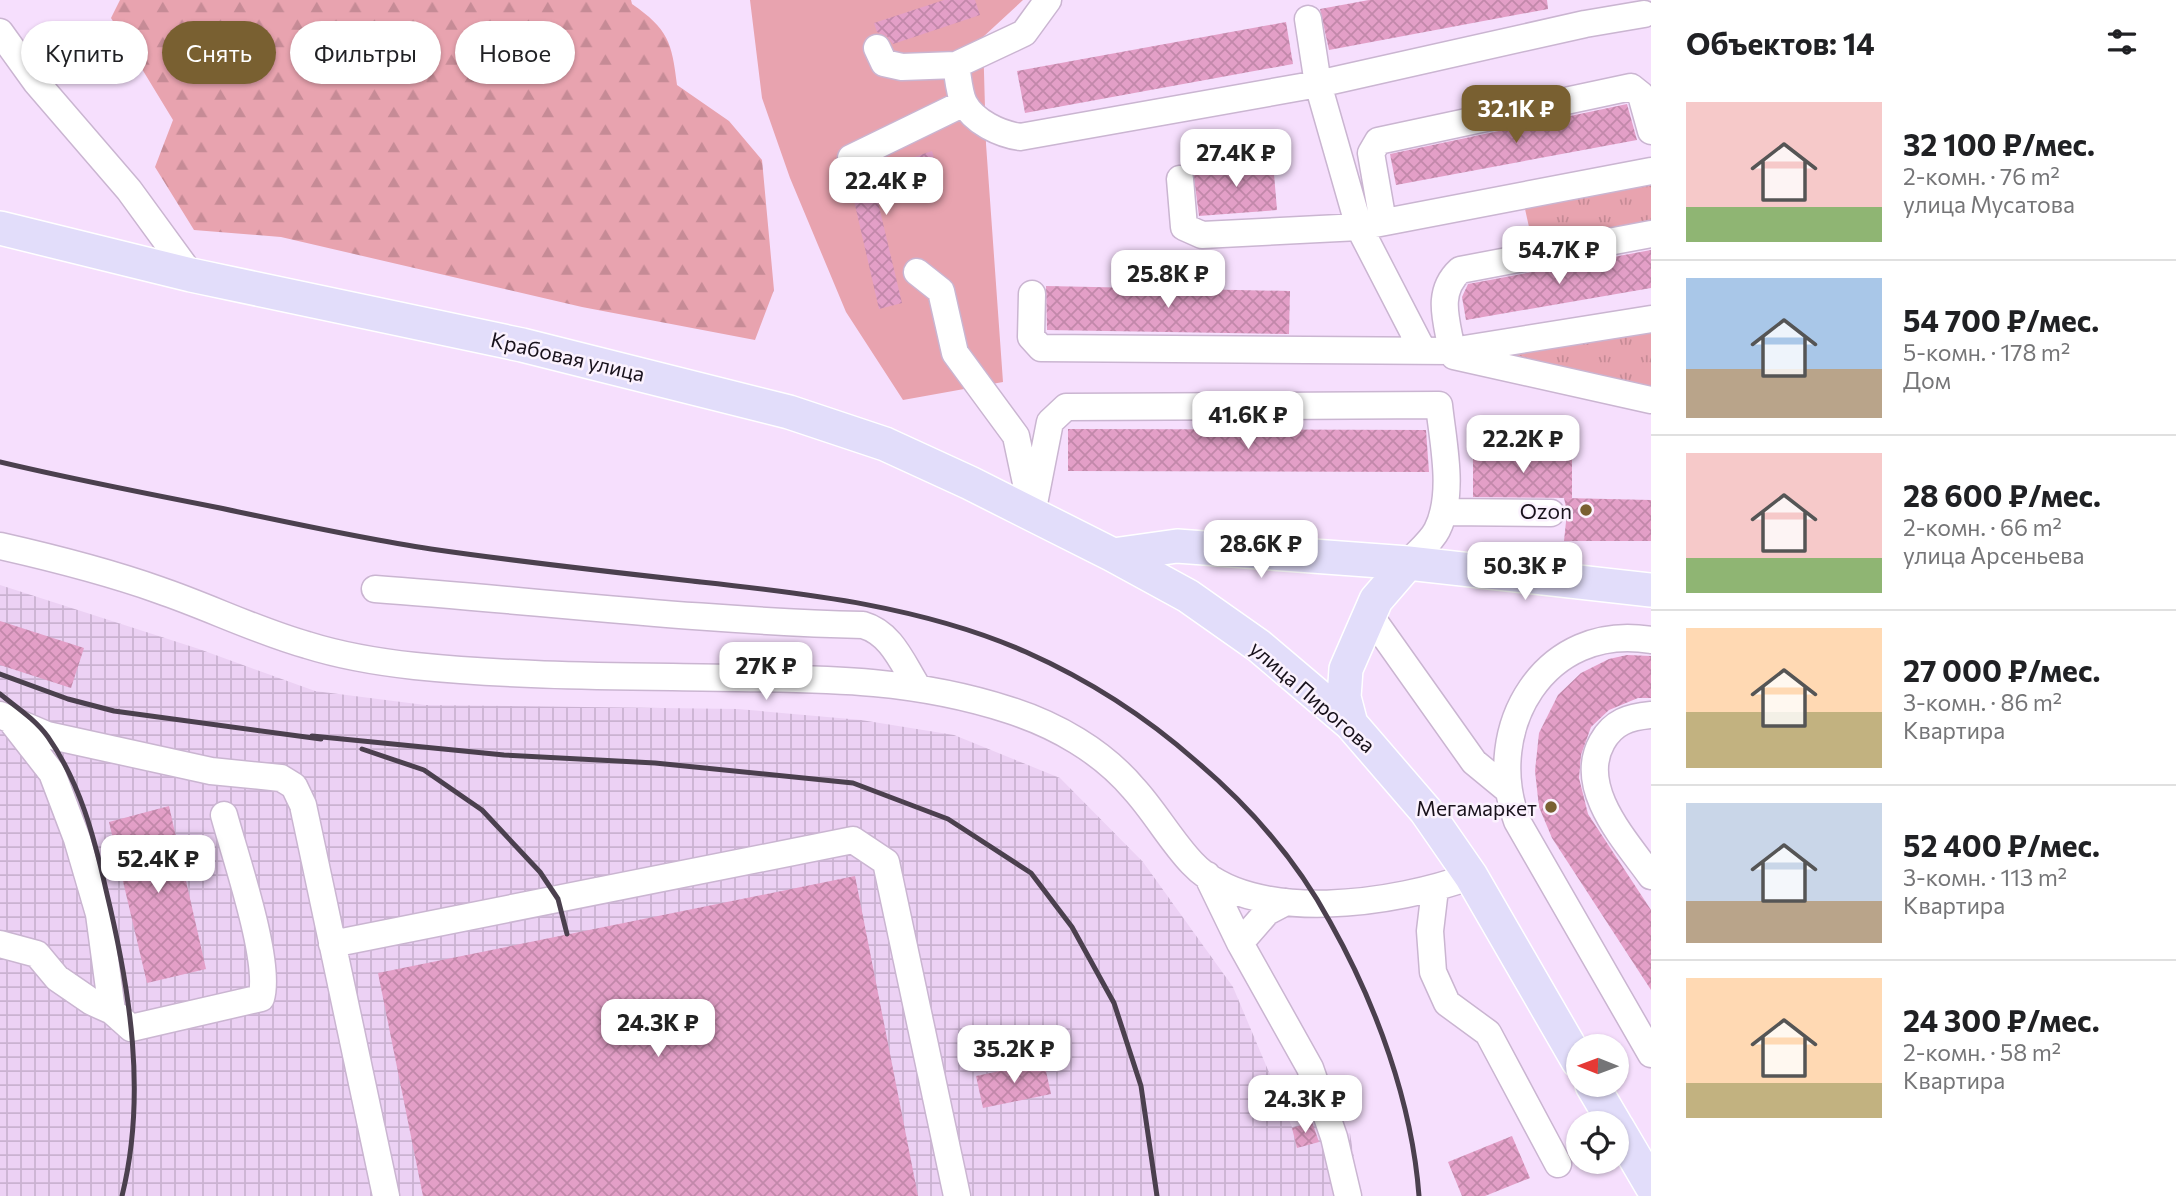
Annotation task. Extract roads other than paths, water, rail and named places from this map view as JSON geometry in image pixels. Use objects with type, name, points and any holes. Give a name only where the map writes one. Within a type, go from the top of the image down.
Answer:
[{"type":"main road","name":"Крабовая улица","points":[[0,228],[191,275],[522,345],[789,412],[885,444],[1113,555]]},
{"type":"main road","points":[[1113,555],[1177,546],[1408,563],[1651,590]]},
{"type":"main road","name":"улица Пирогова","points":[[1113,555],[1188,596],[1259,646],[1351,724],[1426,811],[1471,876],[1566,1040]]},
{"type":"main road","points":[[1351,724],[1344,697],[1346,669],[1376,600],[1408,563]]},
{"type":"main road","points":[[1629,1147],[1651,1185]]},
{"type":"street","points":[[877,48],[884,63],[902,67],[956,65],[1024,33],[1048,0]]},
{"type":"street","points":[[956,65],[964,103],[979,119],[1001,134],[1020,137],[1318,84],[1585,24],[1644,15]]},
{"type":"street","points":[[1308,19],[1318,84],[1371,225],[1422,349]]},
{"type":"street","points":[[0,32],[36,82],[129,190],[191,275]]},
{"type":"street","points":[[1371,225],[1371,153],[1378,141],[1631,87],[1640,95],[1651,131]]},
{"type":"street","points":[[851,158],[964,103]]},
{"type":"street","points":[[1180,179],[1184,227],[1202,235],[1371,225],[1651,171]]},
{"type":"street","points":[[1452,351],[1444,292],[1449,280],[1460,270],[1651,234]]},
{"type":"street","points":[[917,272],[941,291],[955,353],[1016,436],[1032,514]]},
{"type":"street","points":[[1032,294],[1031,337],[1041,348],[1452,351],[1651,319]]},
{"type":"street","points":[[1422,349],[1651,400]]},
{"type":"street","points":[[1032,514],[1050,422],[1066,407],[1439,405],[1445,463],[1444,512],[1436,533],[1408,563]]},
{"type":"street","points":[[1444,512],[1551,513]]},
{"type":"street","points":[[0,546],[158,590],[304,645],[356,658],[505,673],[838,680],[917,686],[1011,710],[1056,729],[1094,752],[1133,787],[1193,865],[1207,875],[1258,898],[1321,904],[1397,897],[1435,889],[1471,876]]},
{"type":"street","points":[[375,589],[552,602],[755,622],[863,625],[878,630],[891,643],[917,686]]},
{"type":"street","points":[[1369,614],[1475,762],[1508,790]]},
{"type":"street","points":[[1651,640],[1619,638],[1598,642],[1578,650],[1545,672],[1521,703],[1511,726],[1506,767],[1508,790],[1517,821],[1651,1054]]},
{"type":"street","points":[[1651,715],[1630,717],[1610,729],[1600,746],[1594,771],[1606,811],[1651,876]]},
{"type":"street","points":[[6,718],[47,735],[211,771],[281,778],[294,786],[303,805],[386,1196]]},
{"type":"street","points":[[6,718],[52,773],[77,839],[99,914],[112,1011]]},
{"type":"street","points":[[0,944],[37,954],[57,978],[112,1011],[131,1028],[261,998],[265,984],[260,957],[224,815]]},
{"type":"street","points":[[332,944],[853,839],[886,862],[957,1196]]},
{"type":"street","points":[[1207,875],[1240,943],[1310,1068],[1335,1137],[1348,1196]]},
{"type":"street","points":[[1435,889],[1430,931],[1433,972],[1447,1003],[1488,1033],[1558,1164]]},
{"type":"street","points":[[1240,943],[1267,912],[1286,902]]},
{"type":"railway","points":[[0,462],[404,545],[532,563],[784,592],[907,613],[987,637],[1026,652],[1072,675],[1157,729],[1216,778],[1253,816],[1303,877],[1347,953],[1377,1020],[1409,1125],[1419,1196]]},
{"type":"railway","points":[[0,674],[68,699],[114,711],[321,739]]},
{"type":"railway","points":[[0,694],[48,737],[69,773],[91,830],[115,927],[128,1004],[134,1081],[133,1120],[122,1196]]},
{"type":"railway","points":[[312,736],[504,755],[655,763],[853,783],[948,819],[1031,873],[1072,927],[1114,1003],[1141,1086],[1157,1196]]},
{"type":"railway","points":[[362,749],[424,770],[482,810],[540,872],[558,899],[567,934]]},
{"type":"place","name":"Ozon","points":[[1586,510]]},
{"type":"place","name":"Мегамаркет","points":[[1551,807]]}]
